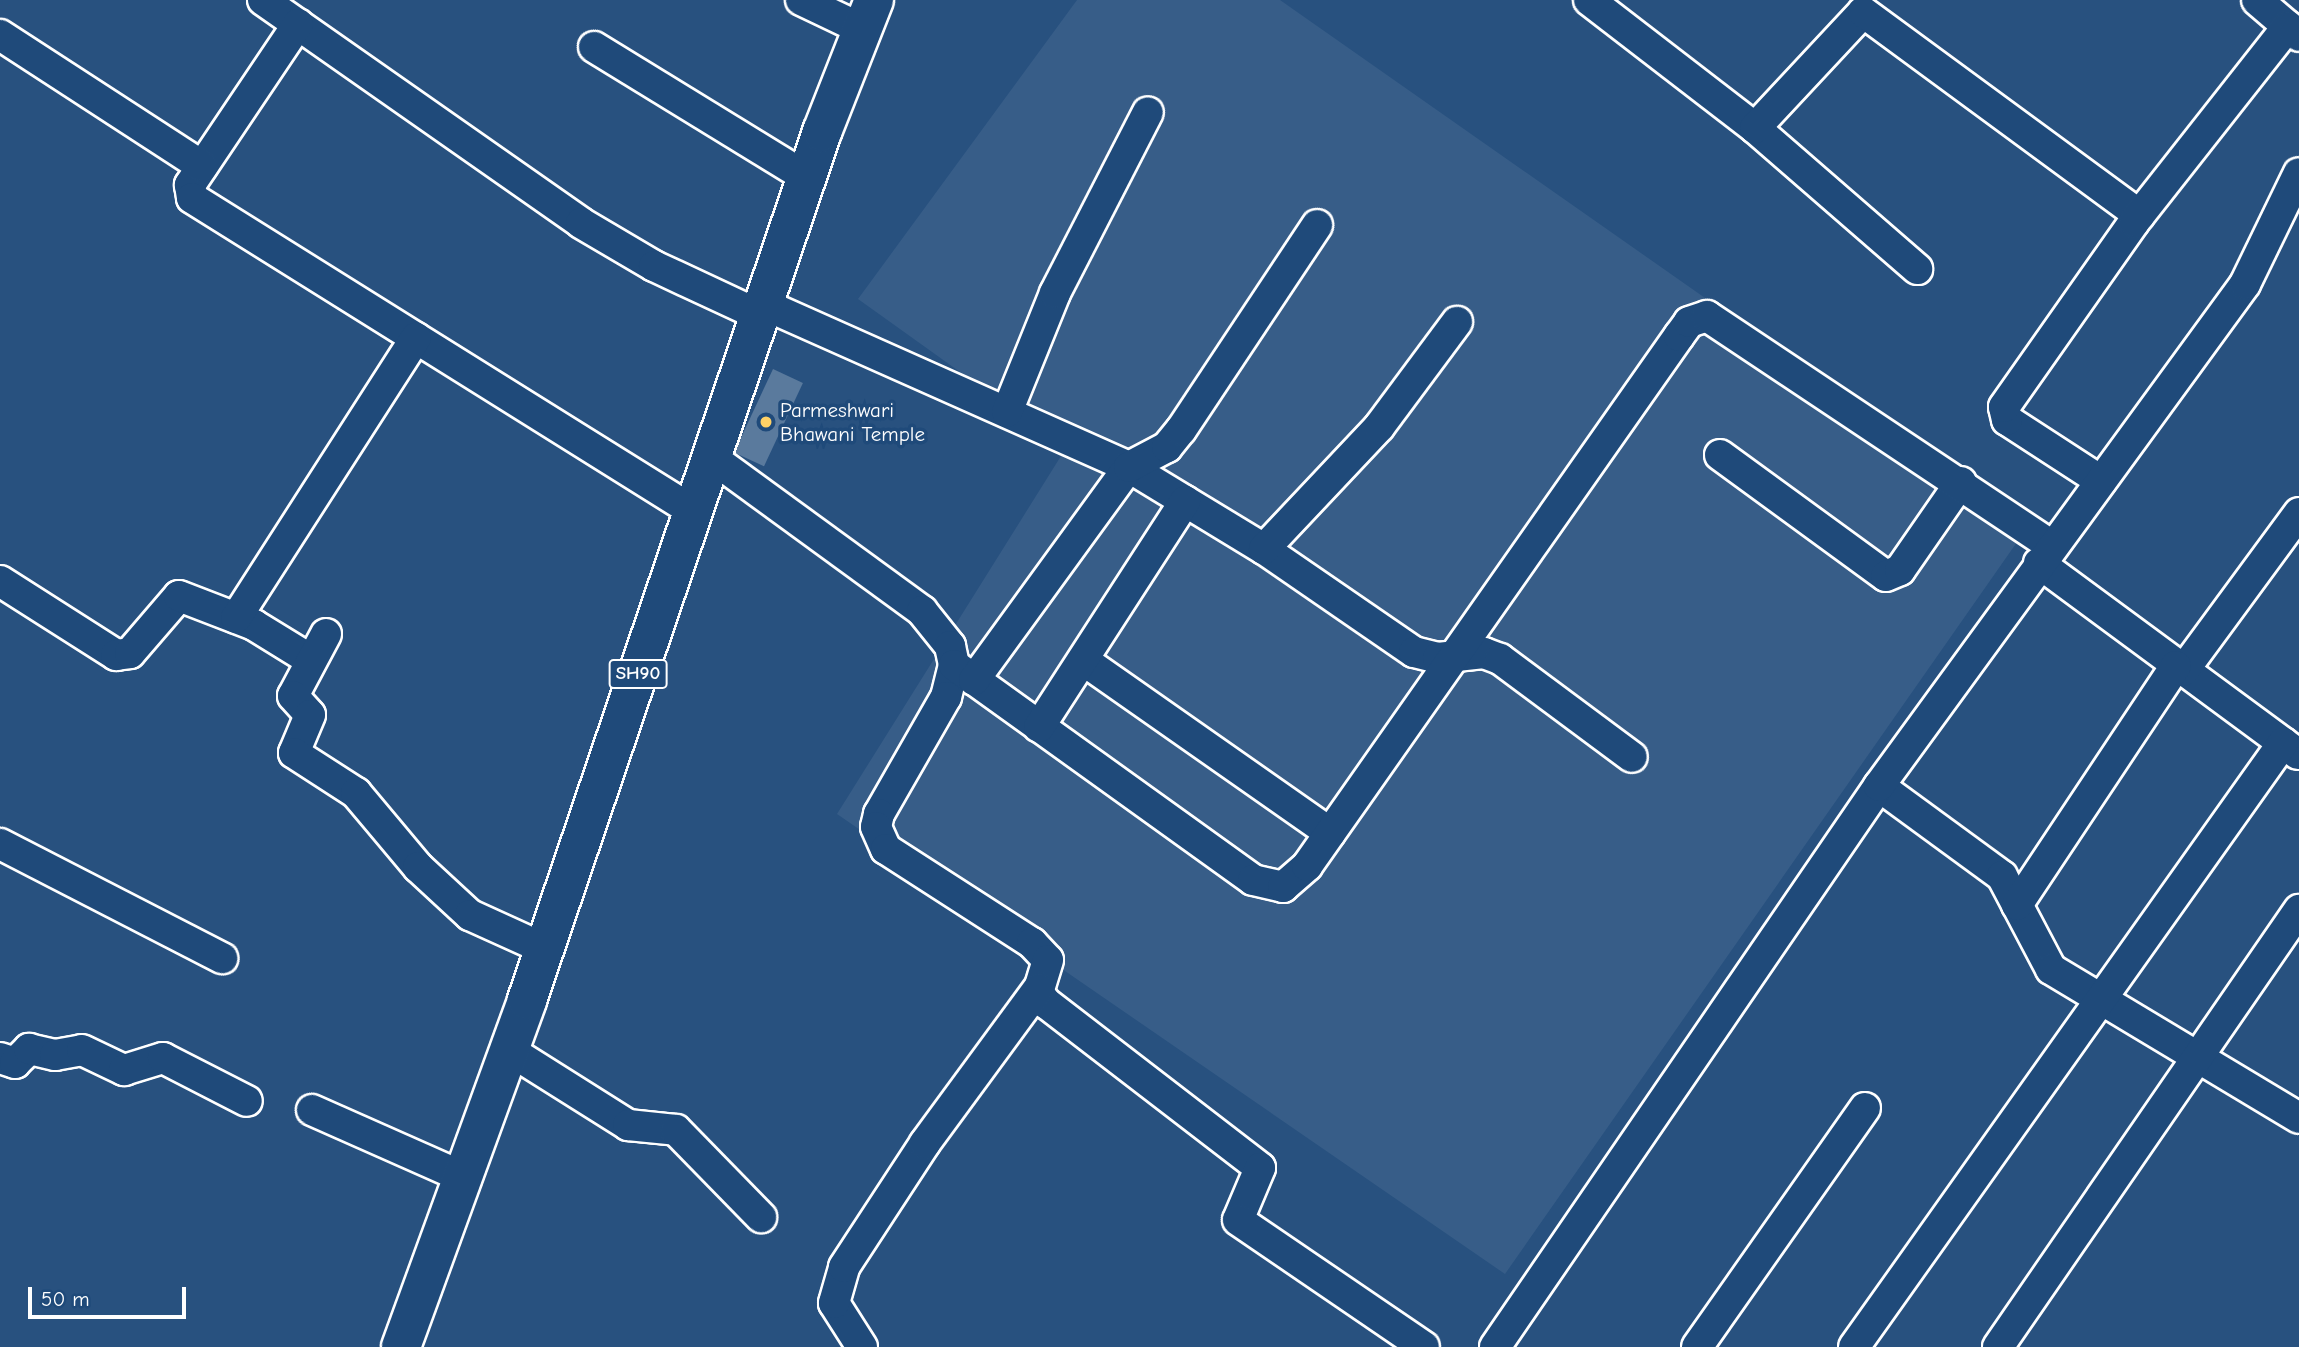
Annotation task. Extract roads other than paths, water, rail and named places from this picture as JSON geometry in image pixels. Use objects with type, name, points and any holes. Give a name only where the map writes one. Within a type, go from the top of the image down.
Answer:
[{"type":"main road","name":"SH90","points":[[401,1347],[545,949],[806,177],[868,15]]},
{"type":"street","points":[[263,0],[581,223],[654,266],[1007,412],[1129,467],[1264,549],[1414,653],[1450,657],[1484,653],[1500,659],[1632,757]]},
{"type":"street","points":[[801,0],[868,15]]},
{"type":"street","points":[[1589,0],[1755,128],[1917,270]]},
{"type":"street","points":[[2101,481],[2003,412],[2139,215],[2293,31],[2257,0]]},
{"type":"street","points":[[1755,128],[1863,12],[2139,215]]},
{"type":"street","points":[[298,24],[190,185],[192,198],[693,511]]},
{"type":"street","points":[[0,35],[202,166]]},
{"type":"street","points":[[594,47],[806,177]]},
{"type":"street","points":[[1007,412],[1055,293],[1148,112]]},
{"type":"street","points":[[1495,1347],[1879,786],[2245,284],[2299,173]]},
{"type":"street","points":[[862,1347],[834,1303],[844,1267],[925,1143],[1039,988],[1049,967],[1043,952],[898,860],[878,838],[882,806],[946,697],[1129,467],[1160,452],[1181,430],[1317,225]]},
{"type":"street","points":[[711,457],[922,611],[950,646],[964,673],[1269,887],[1295,880],[1450,657],[1698,317],[1726,323],[1961,482],[2180,669],[2291,749],[2099,1001],[1854,1347]]},
{"type":"street","points":[[1264,549],[1379,426],[1457,322]]},
{"type":"street","points":[[236,618],[416,338]]},
{"type":"street","points":[[1720,455],[1886,576],[1900,570],[1961,482]]},
{"type":"street","points":[[1039,727],[1086,662],[1185,501]]},
{"type":"street","points":[[2017,905],[2180,669],[2299,513]]},
{"type":"street","points":[[0,581],[121,656],[175,596],[236,618],[311,660]]},
{"type":"street","points":[[326,634],[293,696],[310,715],[293,753],[356,793],[418,867],[470,915],[545,949]]},
{"type":"street","points":[[1086,662],[1330,833]]},
{"type":"street","points":[[1879,786],[1989,864],[2017,905],[2038,954],[2099,1001],[2299,1118]]},
{"type":"street","points":[[0,844],[222,958]]},
{"type":"street","points":[[1998,1347],[2299,910]]},
{"type":"street","points":[[1039,988],[1046,1003],[1260,1168],[1238,1220],[1424,1347]]},
{"type":"street","points":[[0,1058],[15,1063],[29,1049],[55,1055],[82,1050],[124,1070],[163,1058],[247,1101]]},
{"type":"street","points":[[509,1050],[628,1125],[676,1130],[761,1217]]},
{"type":"street","points":[[1697,1347],[1865,1108]]},
{"type":"street","points":[[312,1110],[463,1177]]},
{"type":"place","name":"Parmeshwari Bhawani Temple","points":[[766,422]]}]
